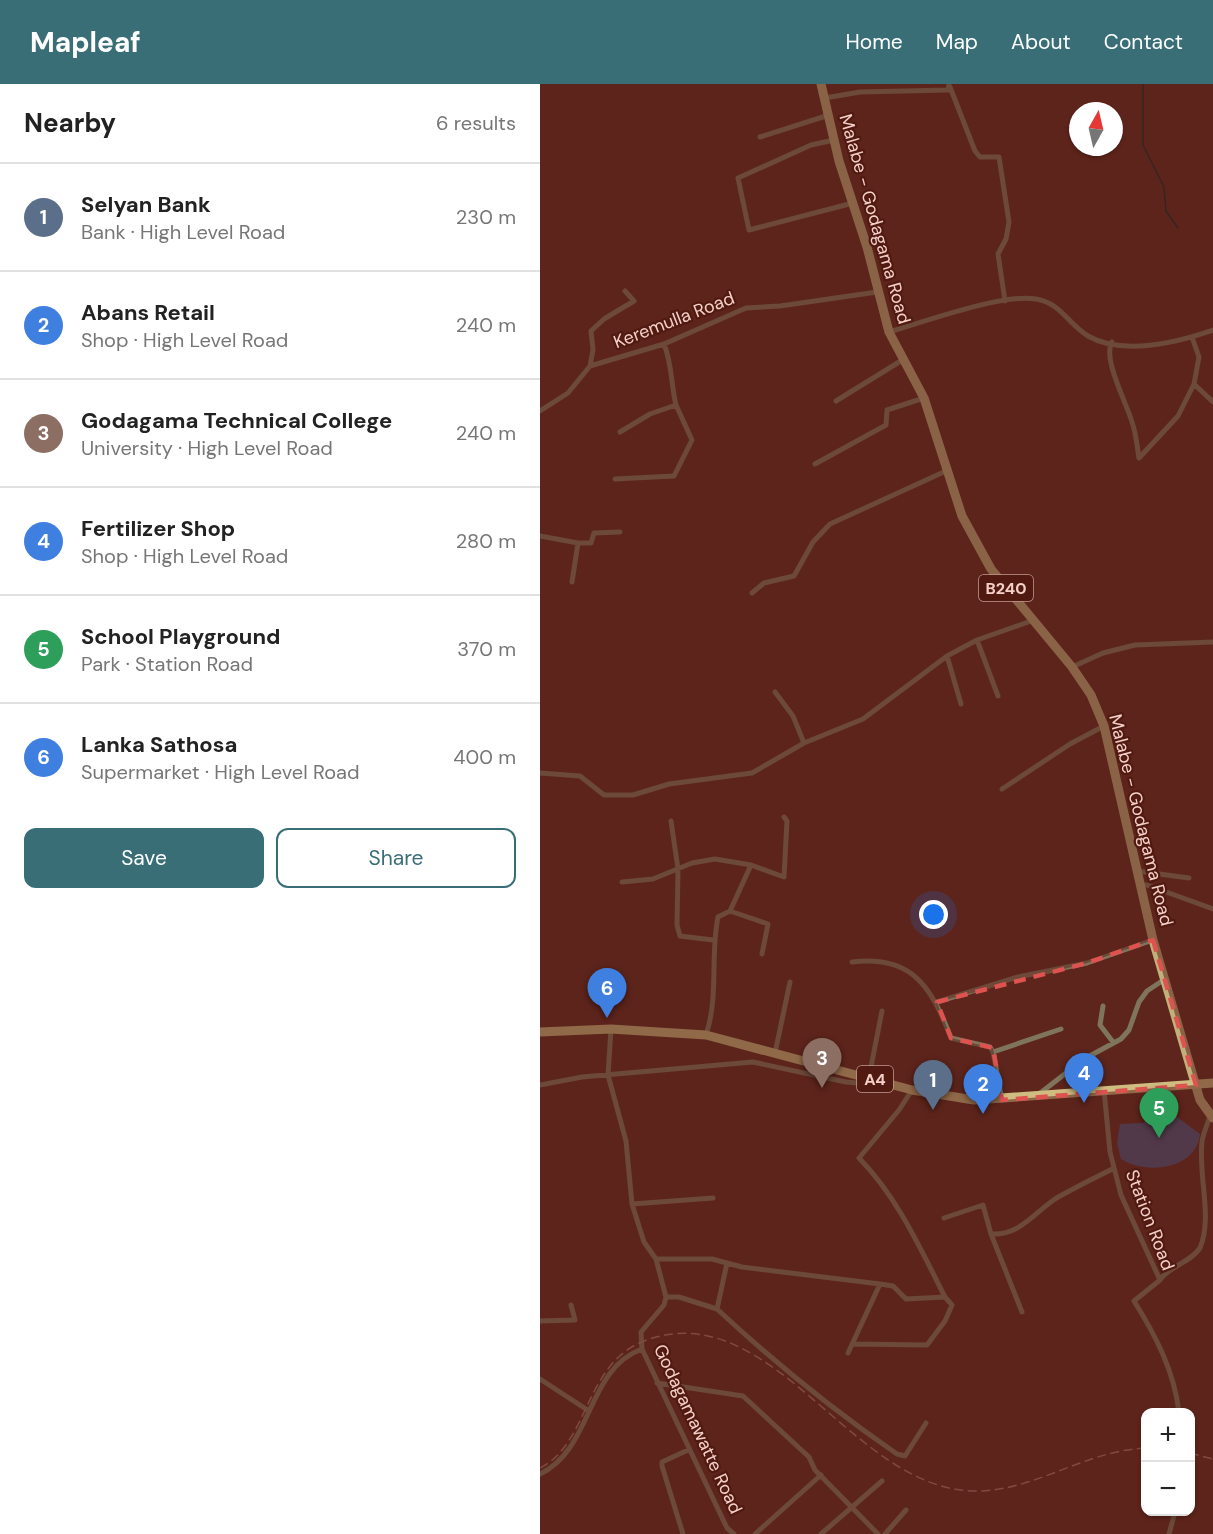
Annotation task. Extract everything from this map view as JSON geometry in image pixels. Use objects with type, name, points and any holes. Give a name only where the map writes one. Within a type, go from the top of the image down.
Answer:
[{"type":"highway","name":"A4","points":[[540,1032],[611,1029],[705,1035],[907,1089],[956,1099],[1002,1100],[1039,1094],[1213,1083]]},
{"type":"main road","name":"Malabe - Godagama Road","points":[[821,84],[834,140],[889,332],[924,398],[962,516],[990,569],[1072,667],[1091,695],[1104,726],[1153,940],[1196,1085]]},
{"type":"main road","name":"B240","points":[[1196,1085],[1200,1100],[1212,1117]]},
{"type":"street","points":[[825,98],[860,92],[948,90],[949,86]]},
{"type":"street","points":[[949,86],[975,151],[980,157],[999,157],[1009,222],[1006,239],[998,254],[1005,301]]},
{"type":"street","points":[[760,136],[829,115]]},
{"type":"street","points":[[834,140],[811,145],[738,178],[748,230],[853,203]]},
{"type":"street","name":"Keremulla Road","points":[[540,411],[568,393],[590,366],[593,350],[591,331],[604,319],[634,301],[625,291]]},
{"type":"street","name":"Keremulla Road","points":[[590,366],[664,344],[746,308],[791,305],[877,292]]},
{"type":"street","points":[[889,332],[1022,298],[1039,299],[1064,312],[1088,336],[1112,342],[1140,346],[1174,343],[1213,330]]},
{"type":"street","points":[[1112,342],[1108,347],[1110,360],[1133,423],[1139,458],[1178,417],[1194,384],[1199,357],[1192,337]]},
{"type":"street","points":[[615,478],[674,476],[692,440],[676,405],[671,385],[669,357],[664,344]]},
{"type":"street","points":[[837,401],[904,359]]},
{"type":"street","points":[[1194,384],[1213,402]]},
{"type":"street","points":[[815,464],[886,425],[887,410],[924,398]]},
{"type":"street","points":[[620,432],[650,414],[676,405]]},
{"type":"street","points":[[752,593],[765,584],[794,576],[813,542],[830,524],[946,471]]},
{"type":"street","points":[[540,536],[591,543],[594,533],[620,532]]},
{"type":"street","points":[[572,582],[578,543]]},
{"type":"street","points":[[540,773],[580,776],[604,795],[633,795],[669,783],[753,773],[804,743],[862,719],[947,656],[977,640],[1034,620]]},
{"type":"street","points":[[977,640],[998,696]]},
{"type":"street","points":[[1072,667],[1103,653],[1136,645],[1213,642]]},
{"type":"street","points":[[947,656],[961,704]]},
{"type":"street","points":[[775,692],[793,716],[804,743]]},
{"type":"street","points":[[1002,789],[1070,744],[1104,726]]},
{"type":"street","points":[[622,882],[653,879],[678,869],[715,859],[751,865],[784,877],[787,821],[784,817]]},
{"type":"street","points":[[671,821],[678,869],[677,925],[680,936],[713,940]]},
{"type":"street","points":[[705,1035],[713,1001],[713,940],[718,917],[730,911],[751,865]]},
{"type":"street","points":[[1137,871],[1189,878]]},
{"type":"street","points":[[1139,885],[1147,885],[1213,909]]},
{"type":"street","points":[[730,911],[768,924],[762,954]]},
{"type":"street","points":[[937,1002],[1018,977],[1087,963],[1153,940]]},
{"type":"street","points":[[852,962],[872,960],[896,963],[912,972],[937,1002],[951,1038],[990,1047],[993,1052],[1002,1100]]},
{"type":"street","points":[[1039,1094],[1084,1059],[1129,1030],[1139,1002],[1147,991],[1165,979]]},
{"type":"street","points":[[775,1053],[790,982]]},
{"type":"street","points":[[1103,1006],[1100,1025],[1113,1042]]},
{"type":"street","points":[[869,1077],[882,1011]]},
{"type":"street","points":[[611,1029],[608,1075],[626,1141],[632,1204],[644,1242],[656,1259],[666,1297],[679,1297],[717,1310],[794,1378],[897,1454],[906,1456],[927,1423]]},
{"type":"street","points":[[993,1052],[1061,1029]]},
{"type":"street","points":[[540,1085],[608,1075],[753,1062],[846,1082],[907,1089],[899,1110],[859,1158],[876,1175],[900,1209],[945,1297],[952,1305],[945,1321],[927,1345],[852,1344]]},
{"type":"street","name":"Station Road","points":[[1104,1090],[1114,1168],[1121,1195],[1160,1280],[1134,1302],[1166,1359],[1176,1386],[1178,1408]]},
{"type":"street","points":[[1160,1280],[1186,1263],[1202,1247],[1210,1232],[1209,1190],[1203,1164],[1202,1142],[1212,1117]]},
{"type":"street","points":[[991,1234],[1004,1235],[1017,1230],[1055,1200],[1114,1168]]},
{"type":"street","points":[[632,1204],[713,1198]]},
{"type":"street","points":[[944,1218],[983,1205],[991,1234],[1022,1312]]},
{"type":"street","points":[[656,1259],[712,1259],[893,1286],[906,1299],[945,1297]]},
{"type":"street","points":[[717,1310],[727,1263]]},
{"type":"street","points":[[848,1353],[880,1284]]},
{"type":"street","name":"Godagamawatte Road","points":[[666,1297],[664,1305],[641,1332],[642,1348],[688,1450],[727,1528],[734,1534]]},
{"type":"street","points":[[540,1322],[575,1320],[571,1305]]},
{"type":"street","points":[[540,1474],[564,1455],[611,1372],[632,1353],[642,1348]]},
{"type":"street","points":[[540,1379],[589,1411]]},
{"type":"street","points":[[657,1383],[742,1396],[809,1457],[821,1475],[878,1534]]},
{"type":"street","points":[[683,1534],[662,1462],[688,1450]]},
{"type":"street","points":[[755,1534],[821,1475]]},
{"type":"street","points":[[821,1534],[882,1481]]},
{"type":"street","points":[[885,1534],[906,1510]]},
{"type":"street","points":[[1169,1534],[1173,1516]]},
{"type":"highlighted area","points":[[1153,940],[1196,1085],[1002,1100],[993,1048],[951,1038],[937,1002],[1087,963]]},
{"type":"shaded area","points":[[1173,1114],[1200,1134],[1196,1146],[1189,1155],[1180,1162],[1156,1168],[1131,1164],[1121,1159],[1117,1143],[1120,1124],[1143,1123],[1159,1115]]},
{"type":"waterway","points":[[1143,84],[1143,145],[1164,187],[1166,211],[1178,228]]},
{"type":"railway","points":[[540,1468],[556,1457],[568,1441],[609,1367],[624,1352],[644,1341],[687,1333],[726,1341],[764,1361],[872,1448],[909,1473],[949,1488],[975,1491],[1000,1489],[1095,1458],[1120,1451],[1141,1449]]},
{"type":"railway","points":[[1195,1454],[1213,1459]]},
{"type":"place","name":"Lanka Sathosa","points":[[607,1018]]},
{"type":"place","name":"Godagama Technical College","points":[[822,1088]]},
{"type":"place","name":"Fertilizer Shop","points":[[1084,1103]]},
{"type":"place","name":"Selyan Bank","points":[[933,1110]]},
{"type":"place","name":"Abans Retail","points":[[983,1114]]},
{"type":"place","name":"School Playground","points":[[1159,1138]]}]
